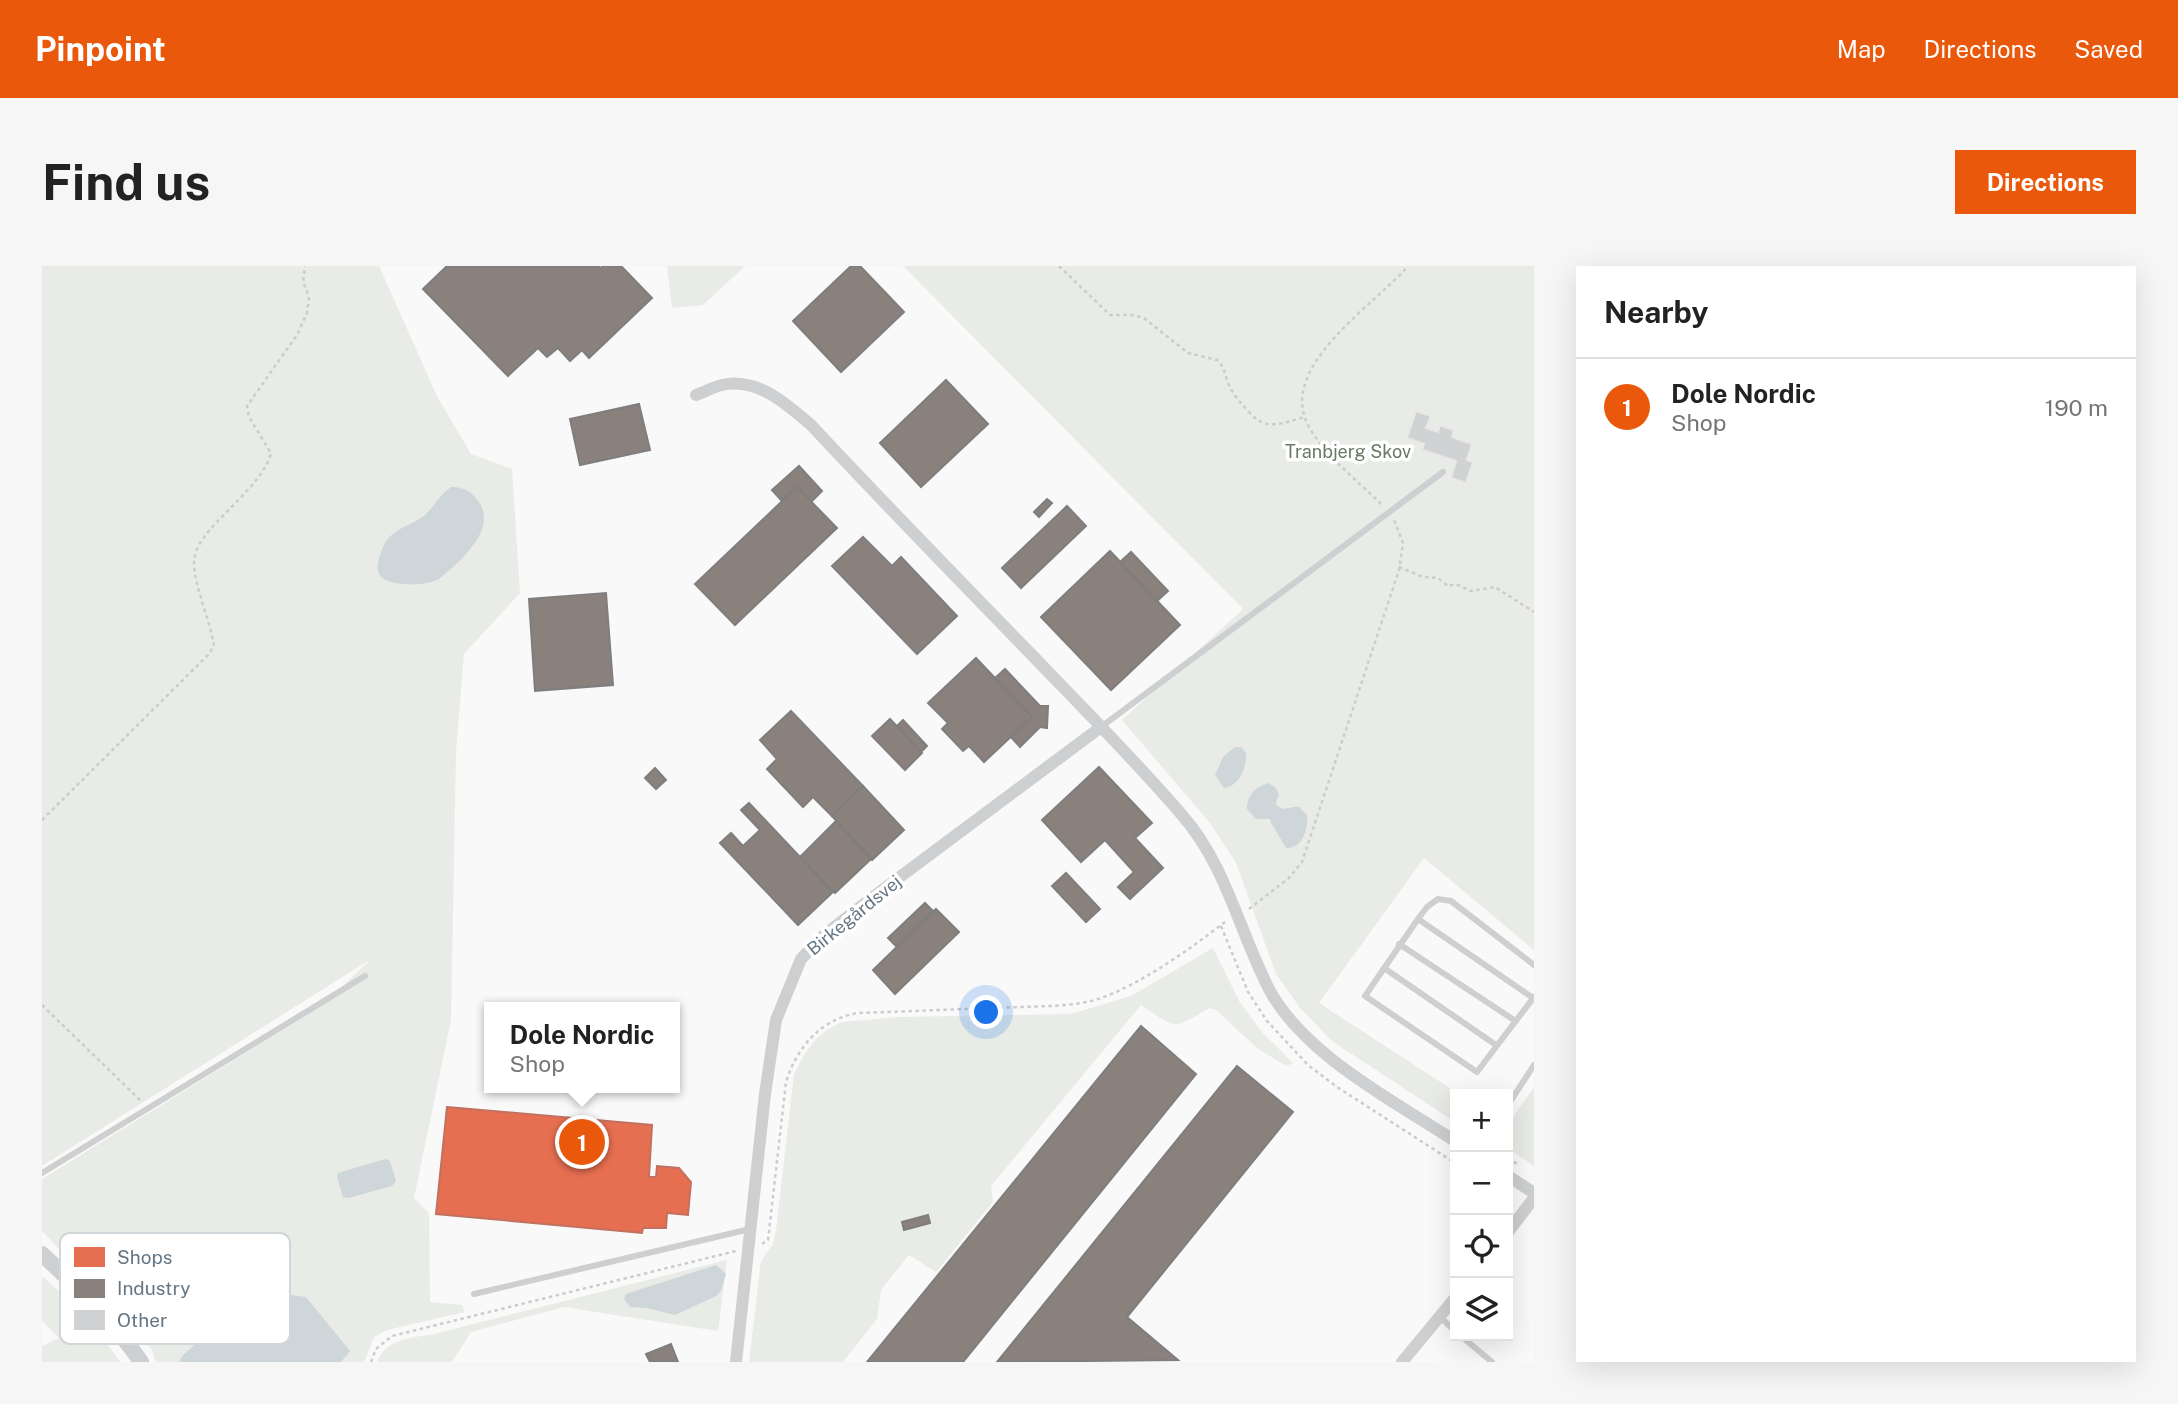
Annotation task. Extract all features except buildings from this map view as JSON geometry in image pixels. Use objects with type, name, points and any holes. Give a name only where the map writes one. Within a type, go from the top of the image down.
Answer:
[{"type":"street","points":[[696,395],[724,384],[747,384],[769,393],[811,425],[1184,816],[1201,838],[1226,886],[1270,991],[1307,1040],[1346,1070],[1450,1138]]},
{"type":"street","name":"Birkegårdsvej","points":[[736,1362],[776,1020],[801,959],[823,936],[877,894],[1101,727]]},
{"type":"street","points":[[1513,1179],[1534,1196],[1513,1224]]},
{"type":"street","points":[[42,1254],[60,1271]]},
{"type":"street","points":[[1402,1362],[1450,1304]]},
{"type":"street","points":[[129,1344],[141,1362]]},
{"type":"lane","points":[[1101,727],[1443,472]]},
{"type":"lane","points":[[1418,919],[1534,997],[1477,1072],[1364,996],[1399,944],[1427,907],[1438,899],[1451,901],[1534,965]]},
{"type":"lane","points":[[1399,944],[1514,1020]]},
{"type":"lane","points":[[1384,968],[1496,1045]]},
{"type":"lane","points":[[42,1173],[365,976]]},
{"type":"lane","points":[[1513,1097],[1534,1065]]},
{"type":"lane","points":[[474,1294],[750,1229]]},
{"type":"lane","points":[[1440,1317],[1450,1326]]},
{"type":"lane","points":[[1467,1341],[1492,1362]]},
{"type":"path","points":[[42,820],[214,646],[194,561],[198,544],[259,479],[268,465],[271,453],[249,417],[247,406],[297,335],[307,313],[309,297],[303,282],[304,266]]},
{"type":"path","points":[[1059,266],[1110,315],[1144,318],[1188,353],[1217,360],[1224,369],[1235,398],[1256,421],[1263,425],[1305,417]]},
{"type":"path","points":[[371,1362],[376,1349],[392,1336],[766,1243],[789,1073],[803,1046],[822,1027],[857,1013],[1050,1006],[1098,999],[1145,977],[1281,886],[1296,871],[1302,862],[1399,567],[1403,543],[1388,511],[1334,458],[1308,426],[1303,390],[1311,369],[1334,337],[1408,266]]},
{"type":"path","points":[[1399,567],[1423,577],[1438,578],[1448,586],[1456,584],[1471,591],[1495,587],[1534,612]]},
{"type":"path","points":[[42,1005],[149,1108]]},
{"type":"green space","points":[[42,266],[379,266],[438,398],[471,454],[512,469],[520,593],[464,654],[456,752],[451,1020],[414,1198],[429,1213],[430,1302],[462,1305],[465,1312],[387,1330],[374,1337],[364,1362],[341,1362],[349,1350],[290,1333],[290,1233],[60,1233],[60,1250],[42,1231],[42,1179],[323,1005],[371,959],[42,1166]]},
{"type":"green space","points":[[667,266],[745,266],[703,305],[672,308]]},
{"type":"green space","name":"Tranbjerg Skov","points":[[903,266],[1534,266],[1534,950],[1424,858],[1319,1003],[1451,1089],[1450,1119],[1332,1041],[1300,1008],[1276,974],[1236,863],[1210,823],[1122,720],[1243,609]],"holes":[[[1260,786],[1278,799],[1276,804],[1281,809],[1293,806],[1273,824],[1247,803],[1250,795]]]},
{"type":"green space","points":[[1213,948],[1239,1001],[1262,1032],[1293,1063],[1287,1066],[1258,1049],[1216,1010],[1210,1008],[1175,1024],[1141,1005],[991,1186],[993,1202],[936,1272],[909,1255],[881,1290],[877,1319],[843,1362],[749,1362],[761,1261],[773,1244],[776,1230],[794,1074],[816,1039],[842,1022],[900,1017],[1071,1014],[1131,996]]},
{"type":"green space","points":[[1534,1087],[1534,1166],[1513,1151],[1513,1117]]},
{"type":"green space","points":[[727,1260],[718,1331],[564,1307],[471,1332],[452,1362],[377,1362],[387,1348],[408,1338],[434,1334]]},
{"type":"green space","points":[[42,1276],[60,1292],[60,1344],[107,1344],[120,1362],[42,1362],[42,1346],[59,1338],[42,1321]]},
{"type":"green space","points":[[147,1344],[195,1344],[179,1362],[156,1362]]},
{"type":"shaded area","points":[[451,487],[470,492],[483,511],[484,522],[474,544],[457,563],[434,581],[406,584],[387,581],[381,577],[378,562],[388,539],[426,514]]},
{"type":"shaded area","points":[[1235,747],[1241,747],[1246,753],[1245,765],[1238,780],[1224,788],[1215,775],[1223,757]]},
{"type":"shaded area","points":[[1268,783],[1275,787],[1279,794],[1276,804],[1278,807],[1299,807],[1307,815],[1307,826],[1297,845],[1286,848],[1269,819],[1256,819],[1247,809],[1252,793]]},
{"type":"shaded area","points":[[385,1159],[390,1161],[396,1181],[392,1186],[343,1197],[338,1173]]},
{"type":"shaded area","points":[[716,1265],[726,1274],[721,1291],[716,1296],[675,1315],[630,1307],[624,1299],[626,1294]]},
{"type":"shaded area","points":[[290,1295],[306,1297],[350,1351],[341,1362],[179,1362],[195,1344],[290,1344]]},
{"type":"place","name":"Dole Nordic","points":[[582,1142]]}]
